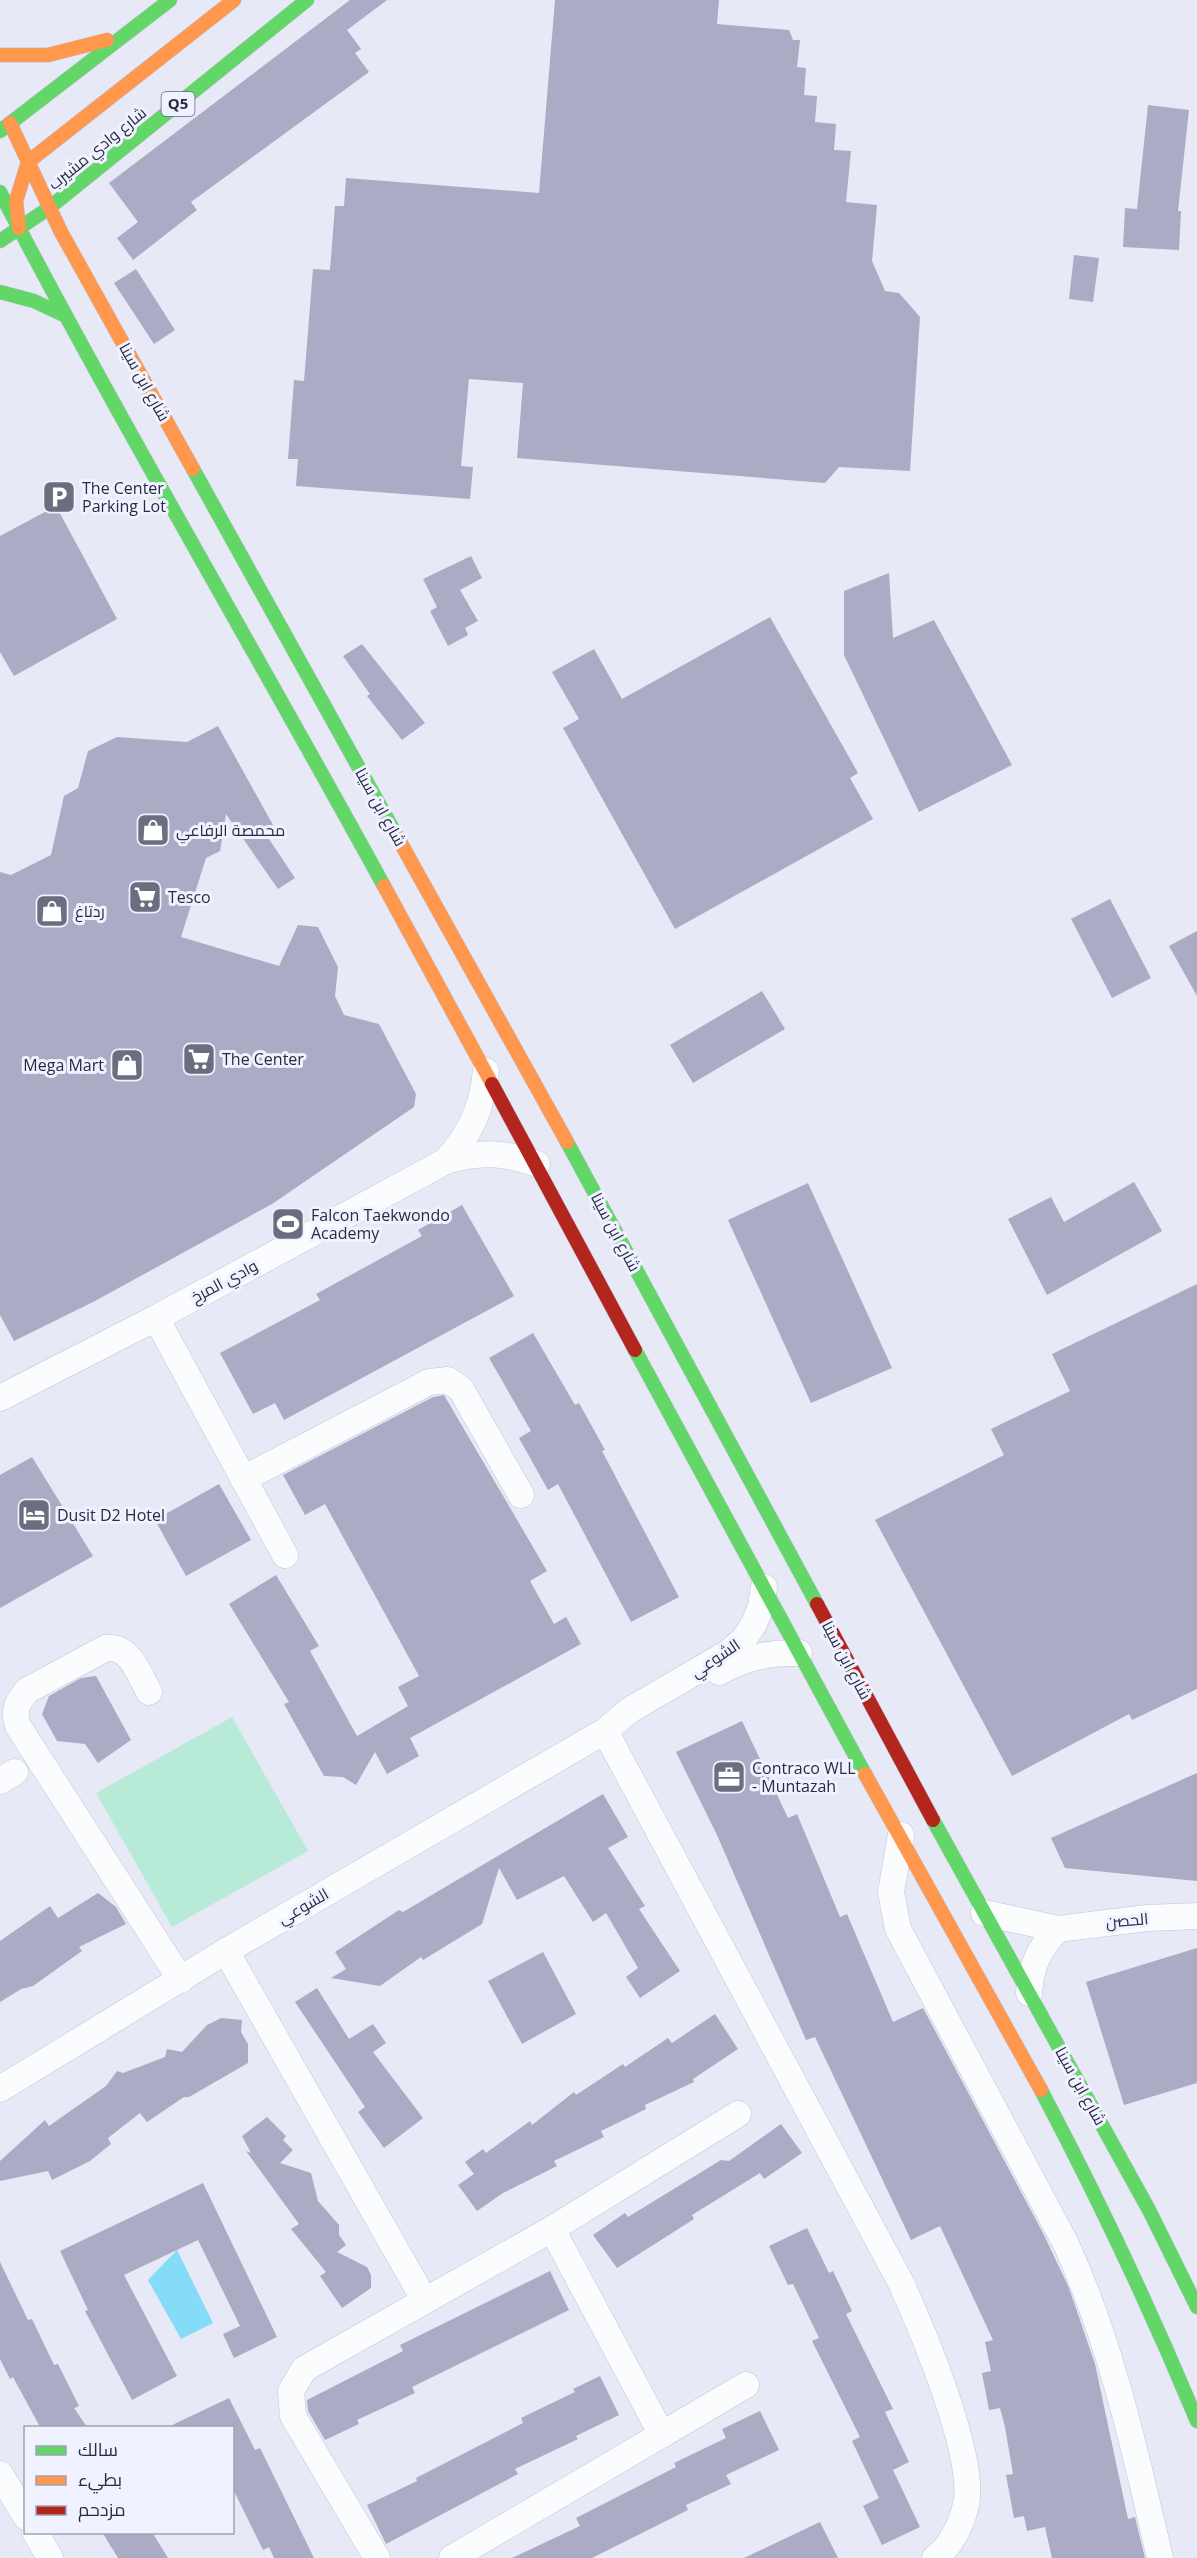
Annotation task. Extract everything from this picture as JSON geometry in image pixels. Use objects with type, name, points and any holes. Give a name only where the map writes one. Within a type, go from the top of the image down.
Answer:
[{"type":"street","points":[[10,156],[3,119],[170,0]]},
{"type":"street","points":[[19,228],[16,201],[28,162],[234,0]]},
{"type":"street","name":"شارع وادي مشيرب","points":[[19,228],[49,208],[307,0]]},
{"type":"street","points":[[0,55],[31,56],[68,52],[120,37]]},
{"type":"street","name":"شارع ابن سينا","points":[[3,119],[28,162],[49,208],[561,1131],[984,1913],[1149,2210],[1197,2306]]},
{"type":"street","points":[[0,192],[66,316],[227,601],[537,1164],[799,1653],[901,1835],[1097,2197],[1154,2315],[1197,2421]]},
{"type":"street","name":"Q5","points":[[0,241],[19,228]]},
{"type":"street","points":[[0,292],[28,298],[66,316]]},
{"type":"street","name":"وادي المرخ","points":[[446,1161],[463,1142],[476,1120],[483,1096],[486,1071]]},
{"type":"street","name":"وادي المرخ","points":[[0,1398],[156,1318],[446,1161],[468,1154],[492,1152],[515,1156],[537,1164]]},
{"type":"street","points":[[156,1318],[285,1555]]},
{"type":"street","points":[[243,1479],[429,1382],[448,1380],[461,1389],[521,1495]]},
{"type":"street","name":"الشوعي","points":[[607,1730],[630,1710],[728,1653],[754,1624],[762,1606],[764,1587]]},
{"type":"street","points":[[149,1692],[127,1654],[113,1647],[106,1648],[28,1690],[20,1698],[15,1717],[24,1736],[181,1980]]},
{"type":"street","name":"الشوعي","points":[[0,2089],[226,1951],[607,1730],[635,1718],[749,1658],[774,1653],[799,1653]]},
{"type":"street","points":[[607,1730],[901,2283],[921,2329],[957,2438],[964,2467],[967,2498],[958,2529],[935,2558]]},
{"type":"street","points":[[901,1835],[891,1892],[898,1929],[1081,2276],[1116,2376],[1160,2558]]},
{"type":"street","name":"الحصن","points":[[984,1913],[1058,1929],[1147,1918],[1197,1916]]},
{"type":"street","points":[[1029,1993],[1030,1975],[1036,1958],[1058,1929]]},
{"type":"street","points":[[226,1951],[425,2301]]},
{"type":"street","points":[[378,2558],[293,2416],[291,2391],[304,2369],[552,2229],[738,2114]]},
{"type":"street","points":[[552,2229],[662,2435]]},
{"type":"street","points":[[453,2558],[746,2385]]},
{"type":"street","points":[[0,2474],[24,2514]]},
{"type":"street","points":[[36,2534],[50,2558]]},
{"type":"green space","points":[[232,1717],[308,1851],[172,1927],[96,1793]]},
{"type":"water","points":[[177,2250],[213,2323],[181,2339],[148,2280]]},
{"type":"building","points":[[350,0],[387,0],[347,30],[361,49],[355,53],[369,72],[191,202],[197,210],[133,260],[117,238],[138,222],[109,183]]},
{"type":"building","points":[[555,0],[719,0],[717,24],[789,30],[793,40],[800,40],[797,67],[806,68],[804,95],[817,96],[815,122],[836,124],[834,150],[851,151],[846,202],[877,205],[872,261],[885,291],[899,293],[920,317],[910,471],[839,467],[825,483],[517,458],[523,383],[469,379],[461,466],[473,467],[470,499],[296,486],[298,459],[288,459],[294,380],[304,381],[313,269],[330,270],[335,206],[344,206],[346,178],[539,193]]},
{"type":"building","points":[[1148,105],[1189,110],[1178,211],[1181,211],[1179,250],[1123,247],[1125,208],[1137,209]]},
{"type":"building","points":[[1074,255],[1099,258],[1093,302],[1069,299]]},
{"type":"building","points":[[136,269],[175,330],[154,344],[114,283]]},
{"type":"building","points":[[56,506],[117,619],[14,676],[0,652],[0,536]]},
{"type":"building","points":[[471,556],[482,578],[460,590],[478,621],[465,628],[468,635],[448,646],[430,611],[437,607],[423,579]]},
{"type":"building","points":[[889,573],[893,638],[934,620],[1012,765],[919,812],[844,655],[844,591]]},
{"type":"building","points":[[770,617],[858,773],[850,778],[873,819],[675,929],[563,728],[579,719],[552,672],[594,649],[622,699]]},
{"type":"building","points":[[362,644],[425,723],[402,740],[367,696],[370,694],[343,656]]},
{"type":"building","name":"The Center","points":[[218,726],[273,825],[263,830],[295,878],[278,889],[226,814],[220,851],[206,858],[181,937],[279,966],[298,925],[318,927],[338,967],[335,996],[344,1015],[379,1024],[416,1094],[414,1107],[272,1204],[95,1301],[14,1341],[0,1315],[0,872],[11,875],[51,855],[64,796],[78,788],[88,751],[117,737],[187,742]]},
{"type":"building","points":[[1110,899],[1151,978],[1112,998],[1071,919]]},
{"type":"building","points":[[1197,931],[1197,996],[1169,946]]},
{"type":"building","points":[[762,991],[785,1029],[693,1083],[670,1045]]},
{"type":"building","points":[[1134,1182],[1162,1231],[1047,1295],[1008,1219],[1051,1197],[1064,1222]]},
{"type":"building","points":[[808,1183],[892,1368],[811,1403],[728,1220]]},
{"type":"building","points":[[462,1205],[514,1296],[284,1420],[275,1403],[253,1414],[220,1353],[320,1300],[316,1294],[422,1236],[418,1230]]},
{"type":"building","points":[[1197,1284],[1197,1689],[1132,1720],[1129,1714],[1012,1776],[875,1520],[1004,1455],[991,1429],[1070,1391],[1052,1354]]},
{"type":"building","points":[[533,1333],[575,1405],[579,1403],[605,1450],[602,1451],[679,1597],[631,1622],[558,1484],[548,1490],[519,1438],[531,1431],[489,1358]]},
{"type":"building","points":[[444,1395],[547,1571],[530,1581],[554,1624],[566,1617],[581,1644],[410,1738],[419,1756],[387,1774],[375,1752],[356,1785],[343,1777],[324,1776],[284,1704],[289,1702],[229,1604],[276,1575],[319,1646],[310,1651],[357,1736],[408,1706],[398,1687],[419,1676],[325,1504],[305,1515],[283,1475],[433,1397]]},
{"type":"building","name":"Dusit D2 Hotel","points":[[32,1457],[93,1556],[0,1608],[0,1475]]},
{"type":"building","points":[[219,1484],[251,1540],[186,1576],[155,1520]]},
{"type":"building","points":[[96,1676],[131,1740],[98,1763],[85,1744],[57,1741],[42,1714],[49,1696],[81,1678]]},
{"type":"building","points":[[742,1721],[788,1818],[797,1814],[840,1917],[847,1914],[893,2022],[923,2008],[1044,2235],[1069,2288],[1095,2364],[1128,2519],[1135,2517],[1145,2558],[1052,2558],[1045,2527],[1027,2531],[1024,2516],[1014,2518],[1006,2475],[1013,2474],[1005,2427],[1000,2408],[989,2410],[982,2373],[991,2371],[985,2342],[993,2340],[940,2226],[911,2240],[815,2037],[806,2040],[717,1835],[676,1752]]},
{"type":"building","points":[[1197,1773],[1197,1881],[1065,1868],[1051,1838]]},
{"type":"building","points":[[603,1794],[628,1837],[608,1848],[645,1906],[639,1909],[680,1971],[640,1998],[626,1977],[638,1968],[606,1913],[593,1922],[564,1876],[517,1900],[499,1868],[482,1924],[423,1960],[421,1957],[380,1986],[331,1978],[346,1969],[335,1952],[399,1910],[403,1912]]},
{"type":"building","points":[[98,1893],[116,1907],[126,1924],[79,1947],[82,1951],[33,1986],[21,1989],[0,2002],[0,1941],[50,1906],[58,1918]]},
{"type":"building","points":[[1197,1948],[1197,2083],[1124,2105],[1086,1982]]},
{"type":"building","points":[[543,1952],[576,2014],[522,2044],[488,1981]]},
{"type":"building","points":[[317,1988],[349,2039],[373,2024],[386,2043],[373,2052],[423,2118],[384,2148],[358,2112],[365,2107],[295,2002]]},
{"type":"building","points":[[715,2014],[738,2049],[693,2079],[694,2082],[645,2105],[646,2109],[601,2131],[604,2137],[554,2161],[557,2166],[503,2193],[477,2211],[458,2185],[474,2174],[465,2162],[483,2149],[486,2153],[530,2121],[532,2125],[574,2092],[576,2095],[623,2064],[625,2067],[668,2038],[672,2043]]},
{"type":"building","points":[[221,2018],[242,2020],[241,2032],[248,2044],[248,2063],[189,2097],[184,2097],[147,2122],[140,2113],[108,2138],[111,2144],[90,2161],[52,2180],[48,2171],[0,2181],[0,2161],[45,2120],[49,2126],[106,2086],[117,2071],[123,2073],[165,2057],[167,2049],[182,2052],[207,2025]]},
{"type":"building","points":[[267,2117],[286,2136],[283,2140],[293,2150],[280,2163],[311,2173],[318,2201],[339,2225],[339,2235],[346,2245],[337,2252],[367,2267],[371,2275],[371,2288],[342,2308],[320,2276],[326,2272],[291,2229],[299,2224],[246,2151],[251,2153],[242,2136]]},
{"type":"building","points":[[781,2124],[802,2153],[764,2179],[760,2173],[692,2215],[694,2219],[617,2268],[593,2235],[625,2213],[628,2217],[721,2160],[729,2161]]},
{"type":"building","points":[[203,2183],[277,2337],[234,2358],[223,2334],[240,2326],[198,2240],[124,2275],[177,2376],[132,2400],[85,2311],[88,2310],[60,2251]]},
{"type":"building","points":[[807,2228],[829,2273],[833,2271],[852,2311],[846,2314],[893,2409],[885,2412],[909,2462],[893,2470],[920,2527],[882,2545],[863,2506],[879,2498],[852,2441],[860,2437],[812,2341],[819,2338],[793,2284],[788,2285],[769,2246]]},
{"type":"building","points":[[0,2262],[28,2320],[32,2319],[54,2365],[58,2364],[79,2406],[74,2408],[86,2426],[39,2426],[13,2377],[10,2379],[0,2359]]},
{"type":"building","points":[[550,2271],[569,2310],[412,2387],[415,2393],[357,2420],[359,2424],[325,2440],[308,2411],[307,2400],[403,2351],[400,2345]]},
{"type":"building","points":[[600,2376],[619,2415],[576,2436],[578,2439],[515,2469],[518,2474],[386,2544],[367,2505],[417,2481],[416,2478],[523,2423],[521,2418],[575,2392],[573,2389]]},
{"type":"building","points":[[229,2398],[255,2450],[260,2448],[314,2558],[274,2558],[269,2547],[263,2550],[234,2491],[234,2426],[170,2426]]},
{"type":"building","points":[[760,2411],[779,2450],[726,2475],[731,2484],[686,2505],[688,2510],[592,2558],[512,2558],[580,2526],[576,2518],[676,2467],[674,2463],[726,2438],[722,2429]]},
{"type":"building","points":[[820,2522],[838,2558],[744,2558]]},
{"type":"building","points":[[103,2534],[153,2534],[168,2558],[118,2558]]},
{"type":"traffic: fast","points":[[0,131],[170,0]]},
{"type":"traffic: fast","points":[[0,241],[49,208],[307,0]]},
{"type":"traffic: fast","points":[[0,192],[94,367],[384,886]]},
{"type":"traffic: fast","points":[[0,292],[34,301],[66,316]]},
{"type":"traffic: fast","points":[[193,469],[394,831]]},
{"type":"traffic: fast","points":[[567,1142],[817,1604]]},
{"type":"traffic: fast","points":[[635,1350],[865,1774]]},
{"type":"traffic: fast","points":[[933,1820],[1149,2210],[1197,2307]]},
{"type":"traffic: fast","points":[[1041,2090],[1123,2254],[1197,2421]]},
{"type":"traffic: slow","points":[[19,228],[16,201],[28,162],[234,0]]},
{"type":"traffic: slow","points":[[0,55],[48,55],[107,40]]},
{"type":"traffic: slow","points":[[10,123],[61,232],[193,469]]},
{"type":"traffic: slow","points":[[394,831],[567,1142]]},
{"type":"traffic: slow","points":[[384,886],[492,1084]]},
{"type":"traffic: slow","points":[[865,1774],[1041,2090]]},
{"type":"traffic: jam","points":[[492,1084],[635,1350]]},
{"type":"traffic: jam","points":[[817,1604],[933,1820]]},
{"type":"place","name":"The Center Parking Lot","points":[[59,497]]},
{"type":"place","name":"محمصة الرفاعي","points":[[153,830]]},
{"type":"place","name":"Tesco","points":[[145,897]]},
{"type":"place","name":"ردتاغ","points":[[52,911]]},
{"type":"place","name":"The Center","points":[[199,1059]]},
{"type":"place","name":"Mega Mart","points":[[127,1065]]},
{"type":"place","name":"Falcon Taekwondo Academy","points":[[288,1224]]},
{"type":"place","name":"Dusit D2 Hotel","points":[[34,1515]]},
{"type":"place","name":"Contraco WLL - Muntazah","points":[[729,1777]]}]
